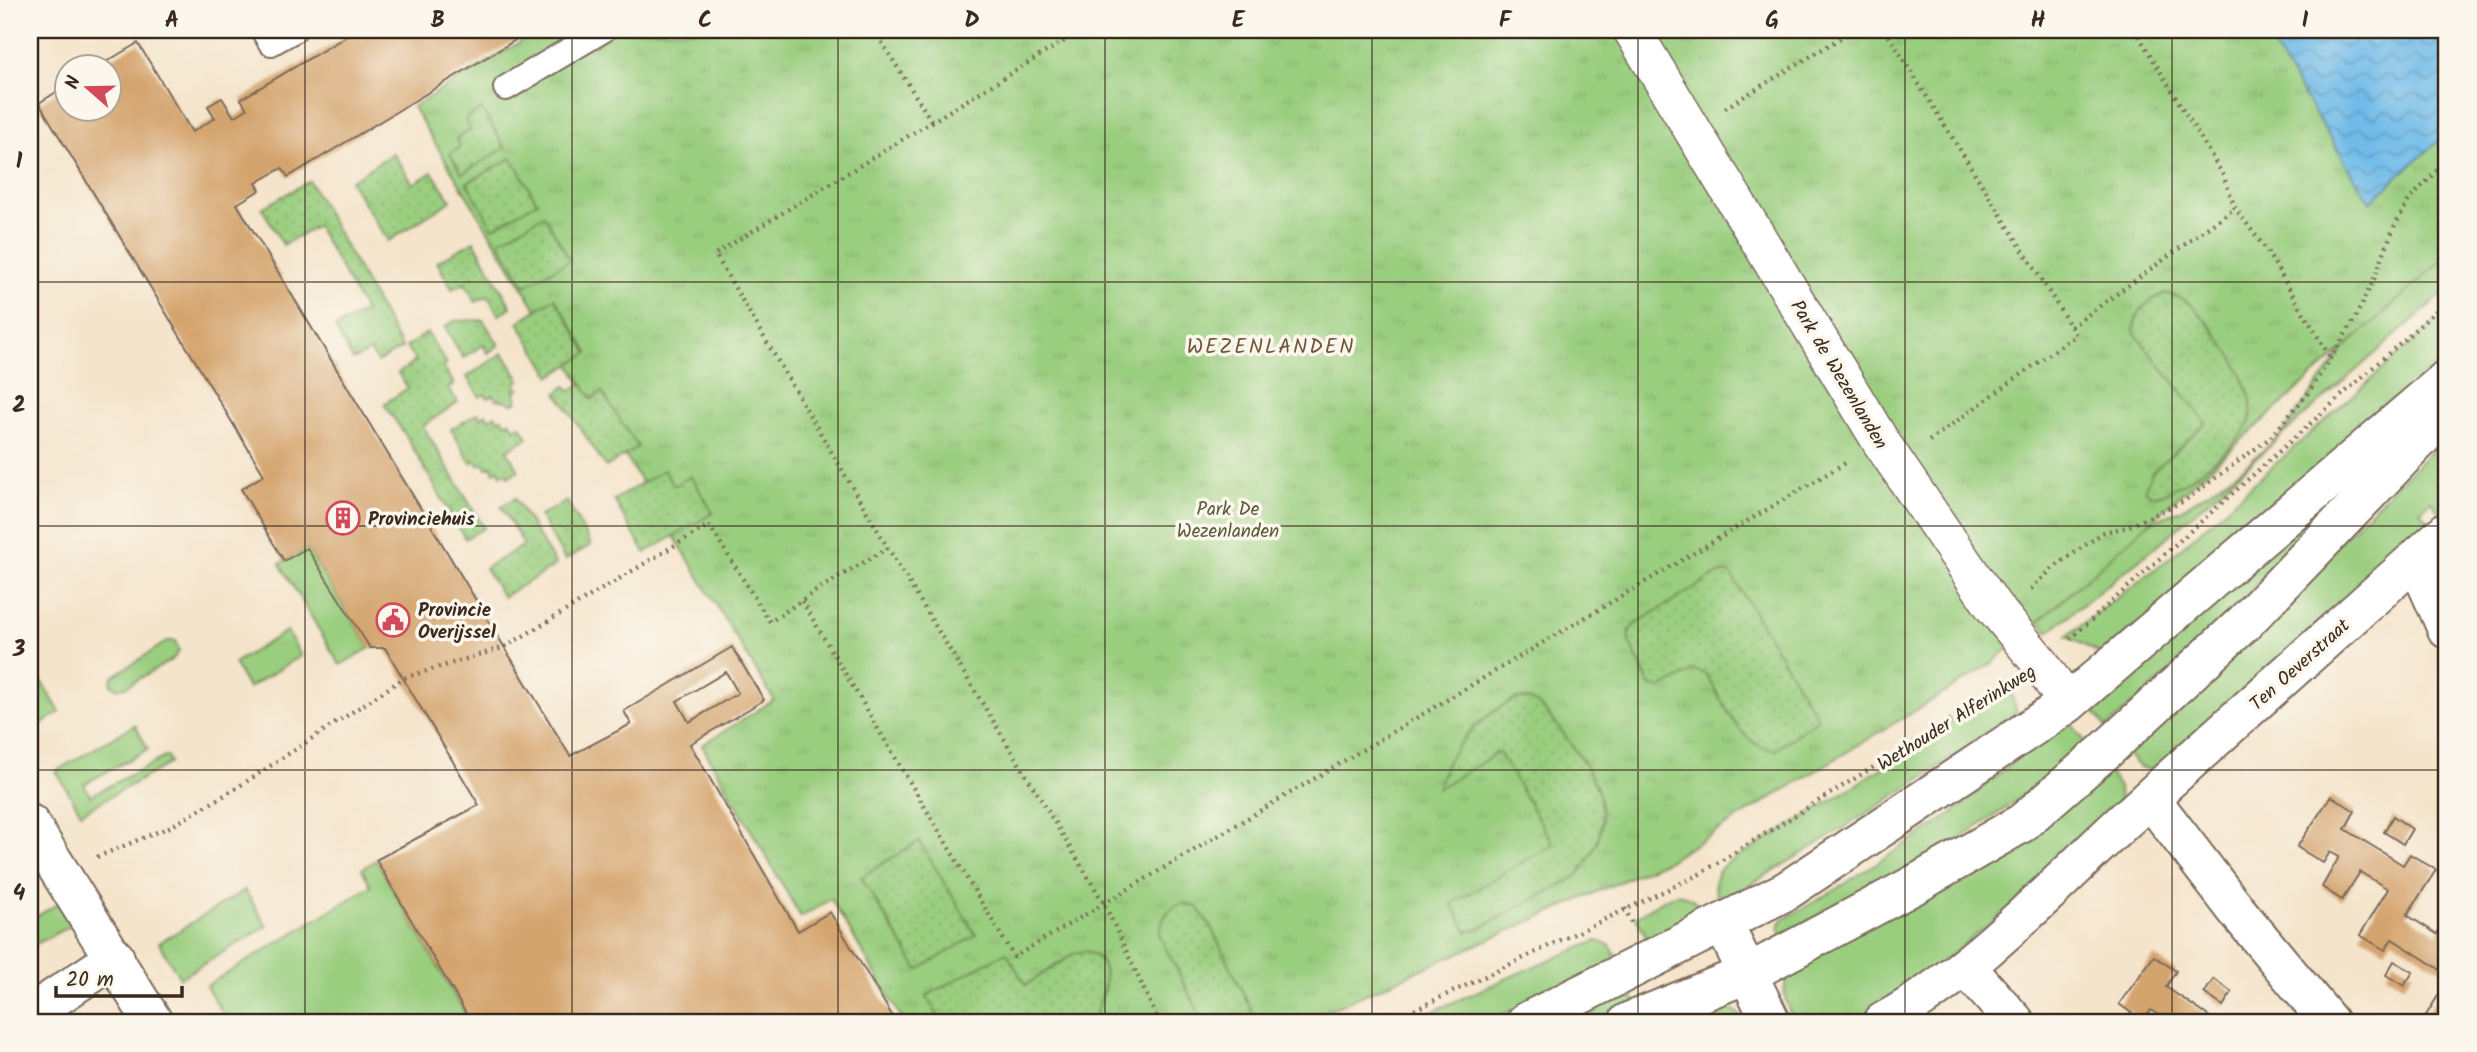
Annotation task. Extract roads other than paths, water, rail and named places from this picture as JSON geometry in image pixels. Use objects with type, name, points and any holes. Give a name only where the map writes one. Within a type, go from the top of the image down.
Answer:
[{"type":"main road","points":[[1526,1022],[1786,891],[2067,704],[2447,379]]},
{"type":"main road","points":[[1628,1022],[1747,974],[1916,884],[2022,823],[2245,622],[2447,411]]},
{"type":"main road","name":"Ten Oeverstraat","points":[[1883,1022],[1905,1010],[1966,967],[2150,797],[2447,531]]},
{"type":"main road","points":[[2416,559],[2447,629]]},
{"type":"main road","points":[[2150,797],[2237,911],[2329,1022]]},
{"type":"main road","points":[[30,824],[153,1022]]},
{"type":"main road","points":[[1723,923],[1771,1022]]},
{"type":"main road","points":[[30,1014],[115,958]]},
{"type":"main road","points":[[1966,967],[2015,1022]]},
{"type":"street","name":"Park de Wezenlanden","points":[[1632,30],[1888,453],[2067,704]]},
{"type":"lane","points":[[263,30],[271,43],[294,30]]},
{"type":"lane","points":[[506,88],[603,30]]},
{"type":"water","points":[[2263,30],[2447,30],[2447,133],[2370,202]]},
{"type":"place","name":"Provinciehuis","points":[[343,518]]},
{"type":"place","name":"Provincie Overijssel","points":[[393,620]]},
{"type":"district","name":"WEZENLANDEN","points":[[1271,346]]},
{"type":"park label","name":"Park De Wezenlanden","points":[[1228,519]]}]
